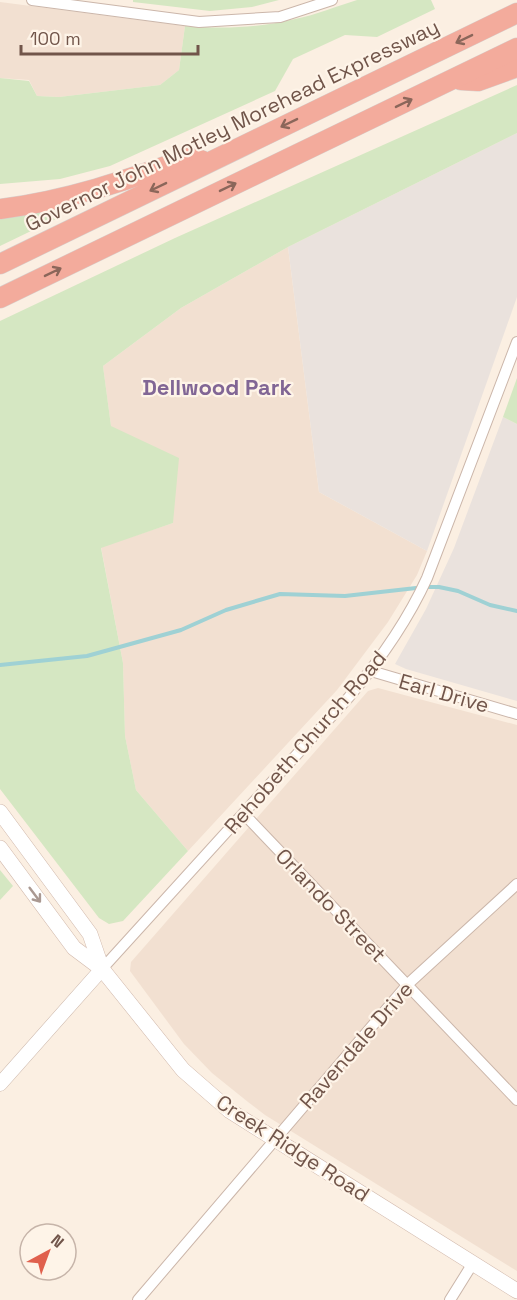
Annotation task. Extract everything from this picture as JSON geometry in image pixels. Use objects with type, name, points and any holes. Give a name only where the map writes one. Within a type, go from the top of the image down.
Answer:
[{"type":"highway","name":"Governor John Motley Morehead Expressway","points":[[0,264],[517,13]]},
{"type":"highway","points":[[0,298],[517,48]]},
{"type":"highway","points":[[452,80],[478,81],[517,67]]},
{"type":"highway","points":[[0,209],[36,205],[114,185],[189,158],[210,161]]},
{"type":"main road","name":"Creek Ridge Road","points":[[0,812],[90,934],[102,969]]},
{"type":"main road","name":"Creek Ridge Road","points":[[0,848],[74,948],[102,969],[183,1070],[230,1111],[517,1291]]},
{"type":"street","points":[[32,0],[199,22],[280,17],[332,0]]},
{"type":"street","name":"Rehobeth Church Road","points":[[0,1084],[371,671],[412,609],[427,578],[517,342]]},
{"type":"street","name":"Earl Drive","points":[[371,671],[517,714]]},
{"type":"street","name":"Orlando Street","points":[[244,814],[517,1100]]},
{"type":"street","name":"Ravendale Drive","points":[[138,1300],[408,984],[517,884]]},
{"type":"street","points":[[450,1300],[473,1263]]},
{"type":"shaded area","points":[[0,2],[185,26],[179,70],[160,85],[59,97],[37,96],[29,80],[0,78]]},
{"type":"shaded area","points":[[517,133],[517,297],[427,551],[319,492],[288,247]]},
{"type":"shaded area","points":[[288,247],[319,492],[427,551],[417,575],[388,622],[337,690],[188,851],[136,790],[125,736],[123,663],[101,547],[173,523],[111,426],[103,366],[181,308]]},
{"type":"shaded area","points":[[503,417],[517,424],[517,701],[395,664],[426,609],[454,548]]},
{"type":"shaded area","points":[[378,688],[517,725],[517,1271],[265,1115],[248,1102],[212,1073],[184,1044],[130,971],[131,962],[368,691]]},
{"type":"green space","points":[[133,0],[279,0],[252,7],[210,11],[133,2]]},
{"type":"green space","points":[[357,0],[431,0],[435,9],[377,37],[345,35],[293,59],[275,91],[110,166],[60,179],[0,184],[0,78],[29,81],[37,96],[59,97],[160,85],[179,70],[185,26],[227,27],[268,24],[311,15]]},
{"type":"green space","points":[[517,85],[517,133],[288,247],[181,308],[103,366],[111,426],[179,458],[173,523],[101,548],[123,663],[125,736],[136,790],[188,851],[123,921],[109,924],[99,918],[0,789],[0,321],[175,238]]},
{"type":"green space","points":[[53,208],[58,218],[0,246],[0,218]]},
{"type":"green space","points":[[517,378],[517,424],[503,417]]},
{"type":"green space","points":[[0,870],[13,886],[0,900]]},
{"type":"waterway","points":[[0,665],[87,656],[181,630],[226,610],[280,594],[345,596],[439,587],[458,591],[490,605],[517,611]]},
{"type":"district","name":"Dellwood Park","points":[[217,387]]}]
